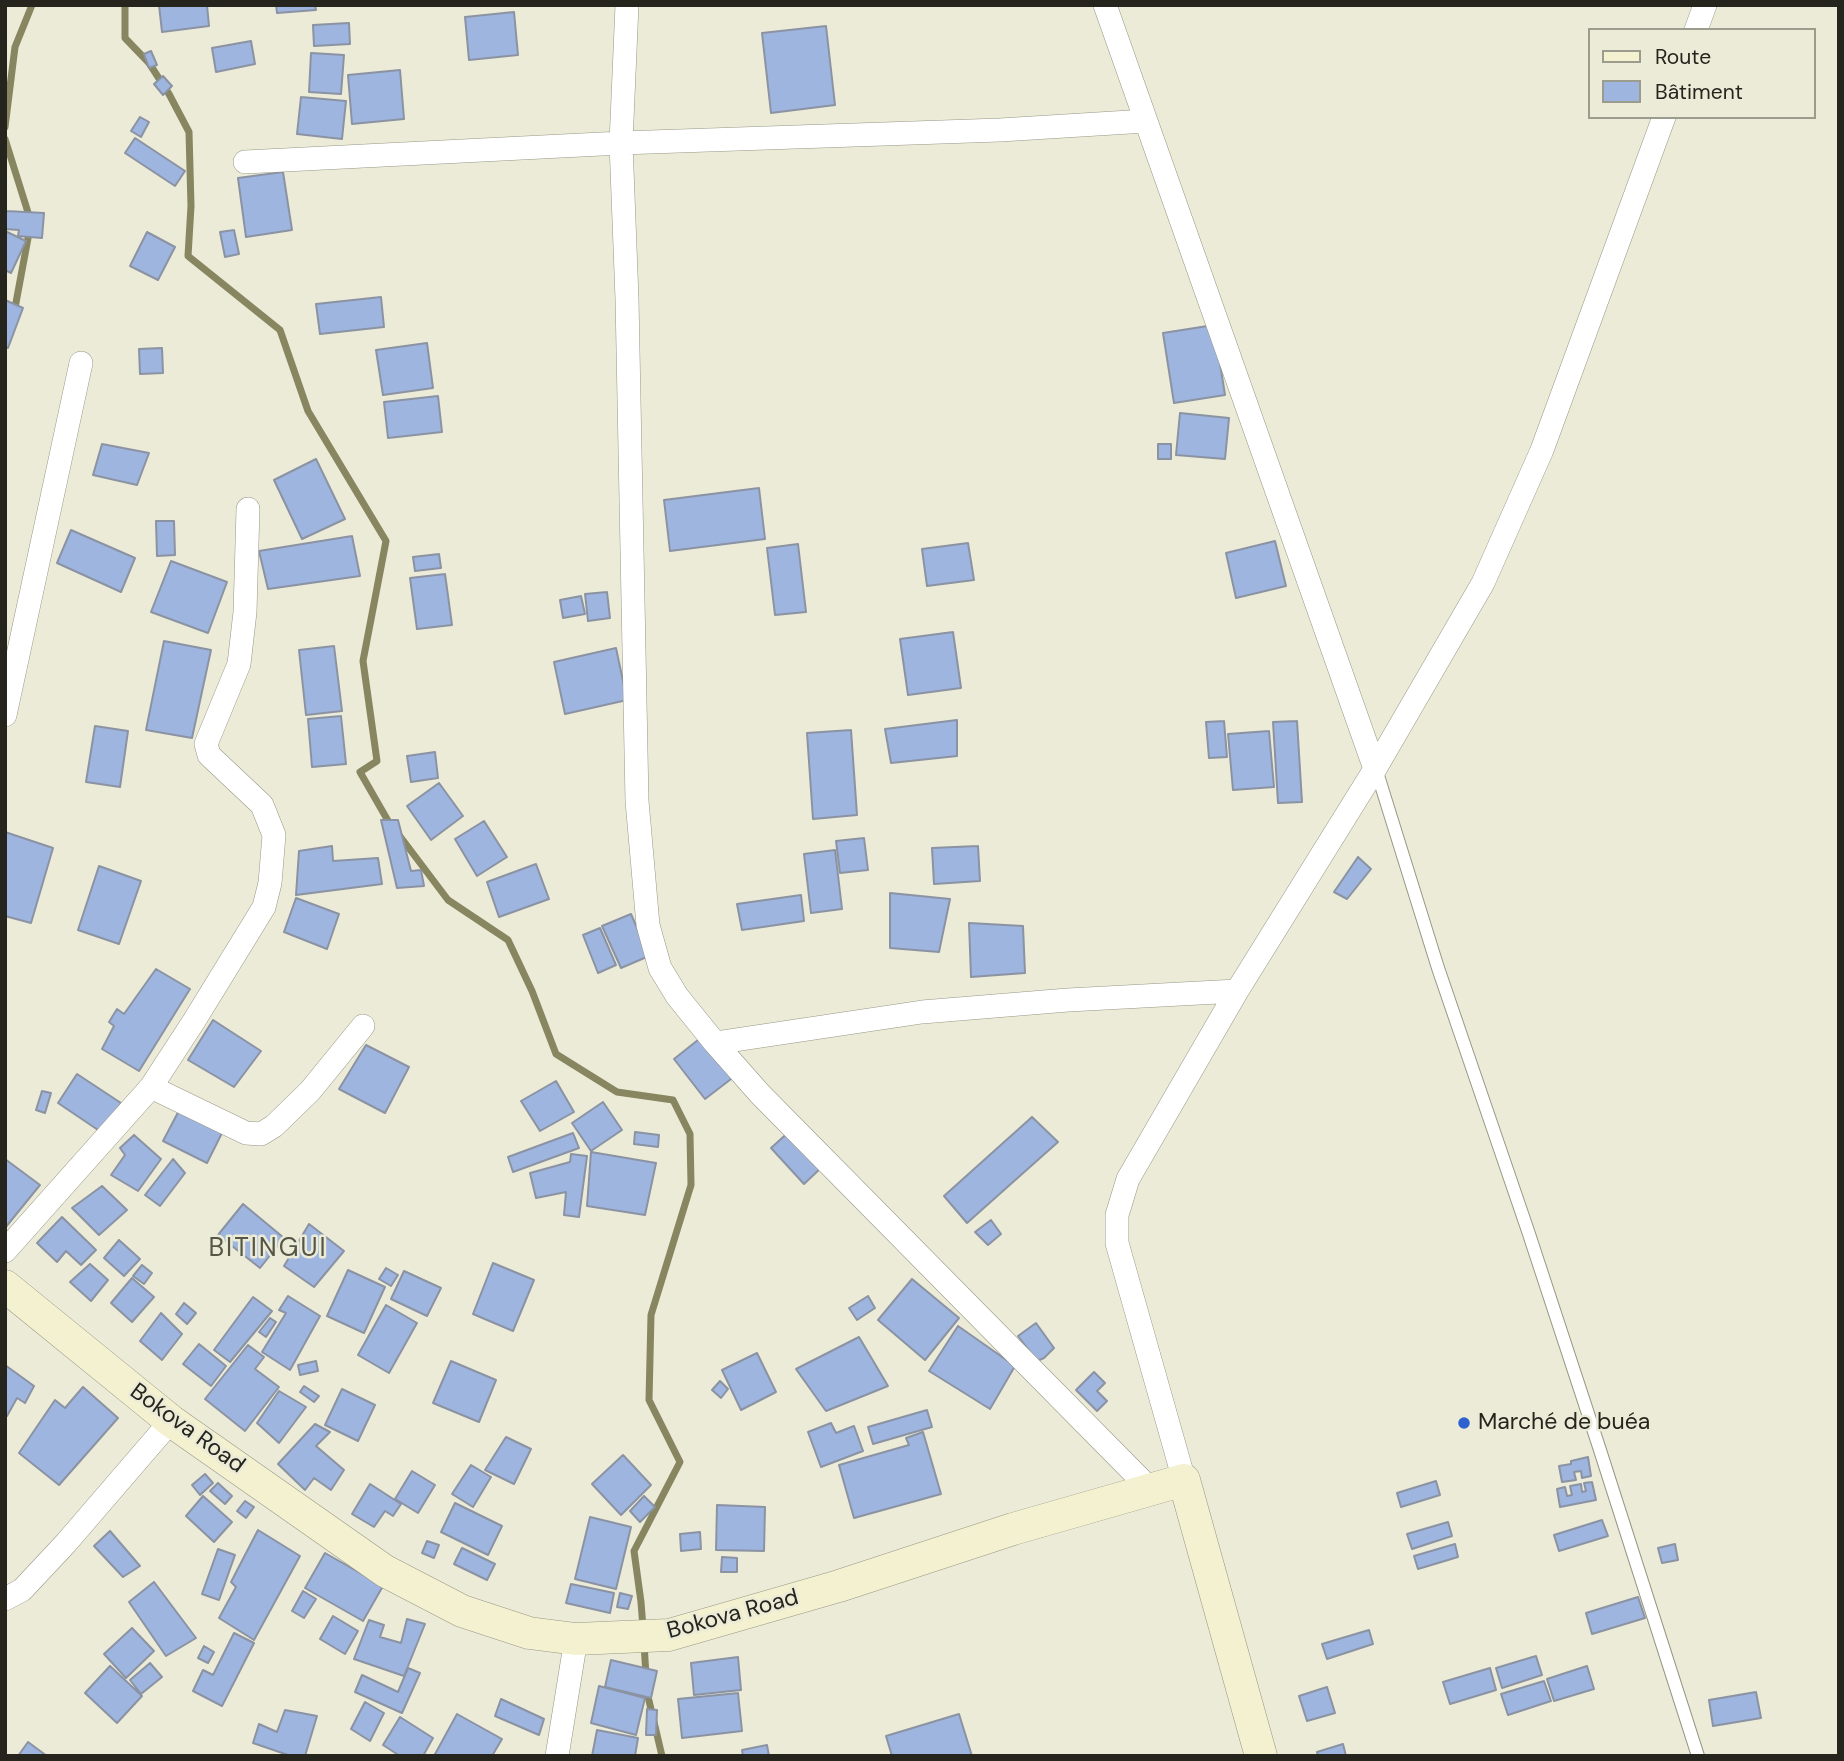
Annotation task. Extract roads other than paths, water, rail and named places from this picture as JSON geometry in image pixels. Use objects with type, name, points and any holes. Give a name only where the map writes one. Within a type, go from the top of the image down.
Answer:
[{"type":"street","points":[[627,5],[621,143],[628,313],[637,800],[648,925],[660,968],[677,996],[715,1043],[770,1104],[1152,1490]]},
{"type":"street","points":[[1105,5],[1376,769]]},
{"type":"street","points":[[1697,28],[1705,5]]},
{"type":"street","points":[[1261,1756],[1117,1243],[1117,1215],[1128,1179],[1237,991],[1376,769],[1489,571],[1542,450],[1663,119]]},
{"type":"street","points":[[244,162],[621,143],[1000,130],[1146,121]]},
{"type":"street","points":[[5,715],[81,363]]},
{"type":"street","points":[[5,1251],[150,1087],[264,908],[270,883],[274,835],[262,805],[209,755],[206,744],[239,664],[245,612],[248,509]]},
{"type":"street","points":[[715,1043],[922,1012],[1068,1000],[1237,991]]},
{"type":"street","points":[[150,1087],[246,1133],[261,1134],[274,1126],[310,1091],[363,1026]]},
{"type":"street","name":"Bokova Road","points":[[5,1286],[171,1421],[385,1570],[462,1611],[529,1633],[576,1640],[669,1635],[839,1586],[1013,1529],[1184,1480]]},
{"type":"street","points":[[5,1599],[22,1590],[66,1543],[171,1421]]},
{"type":"street","points":[[556,1756],[576,1640]]},
{"type":"lane","points":[[1376,769],[1438,968],[1528,1231],[1698,1756]]},
{"type":"waterway","points":[[5,127],[15,47],[32,5]]},
{"type":"waterway","points":[[125,5],[125,38],[149,63],[189,132],[191,206],[188,256],[280,330],[308,411],[386,541],[363,661],[377,761],[360,772],[391,826]]},
{"type":"waterway","points":[[5,139],[31,222],[13,314]]},
{"type":"waterway","points":[[399,835],[448,900],[508,940],[532,991],[556,1054],[617,1092],[673,1100],[690,1134],[691,1185],[651,1315],[649,1400],[680,1462],[634,1551],[643,1628]]},
{"type":"waterway","points":[[644,1643],[646,1676]]},
{"type":"waterway","points":[[646,1688],[662,1756]]},
{"type":"place","name":"Marché de buéa","points":[[1464,1423]]},
{"type":"district","name":"BITINGUI","points":[[268,1249]]}]
